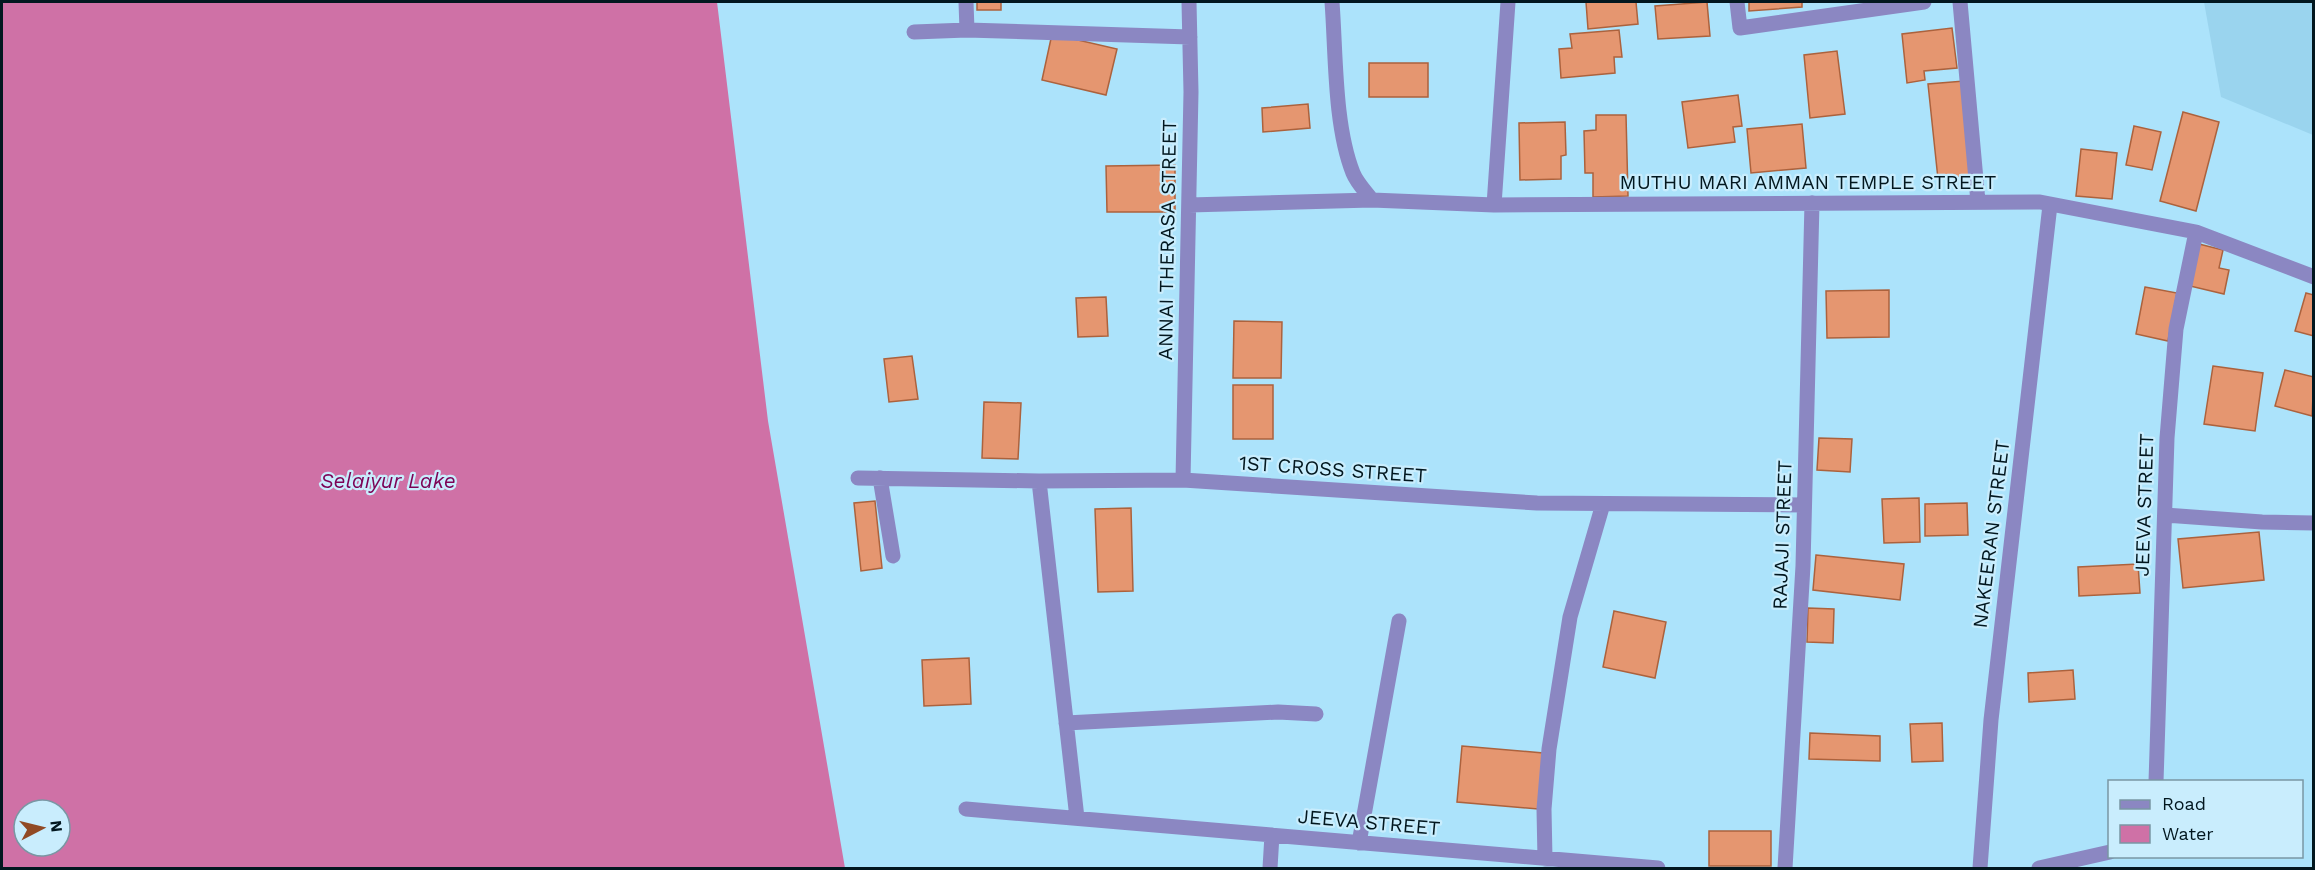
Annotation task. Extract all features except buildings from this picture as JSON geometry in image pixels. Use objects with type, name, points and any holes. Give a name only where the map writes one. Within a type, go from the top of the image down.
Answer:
[{"type":"street","points":[[966,2],[967,30]]},
{"type":"street","name":"ANNAI THERASA STREET","points":[[1183,480],[1191,92],[1189,2]]},
{"type":"street","points":[[1332,2],[1340,109],[1347,155],[1354,176],[1372,200]]},
{"type":"street","points":[[1494,205],[1508,2]]},
{"type":"street","points":[[1737,2],[1740,28],[1889,4],[1924,2]]},
{"type":"street","points":[[1960,2],[1978,202]]},
{"type":"street","points":[[914,32],[967,30],[1190,37]]},
{"type":"street","name":"MUTHU MARI AMMAN TEMPLE STREET","points":[[1189,205],[1372,200],[1494,205],[2040,202],[2196,232],[2313,277]]},
{"type":"street","name":"RAJAJI STREET","points":[[1785,868],[1803,566],[1812,203]]},
{"type":"street","name":"NAKEERAN STREET","points":[[1980,868],[1991,720],[2050,205]]},
{"type":"street","name":"JEEVA STREET","points":[[2156,780],[2167,438],[2176,329],[2196,232]]},
{"type":"street","name":"1ST CROSS STREET","points":[[858,478],[1039,481],[1183,480],[1538,503],[1804,505]]},
{"type":"street","points":[[880,478],[892,556]]},
{"type":"street","points":[[1039,481],[1077,818]]},
{"type":"street","points":[[1545,859],[1544,809],[1549,749],[1570,617],[1603,504]]},
{"type":"street","points":[[2165,515],[2313,523]]},
{"type":"street","points":[[1359,843],[1399,621]]},
{"type":"street","points":[[1066,723],[1278,712],[1316,714]]},
{"type":"street","name":"JEEVA STREET","points":[[966,809],[1658,868]]},
{"type":"street","points":[[1270,868],[1272,835]]},
{"type":"street","points":[[2039,868],[2108,852]]},
{"type":"shaded area","points":[[2204,2],[2313,2],[2313,135],[2221,97]]},
{"type":"water","name":"Selaiyur Lake","points":[[2,2],[717,2],[768,421],[845,868],[2,868]]}]
